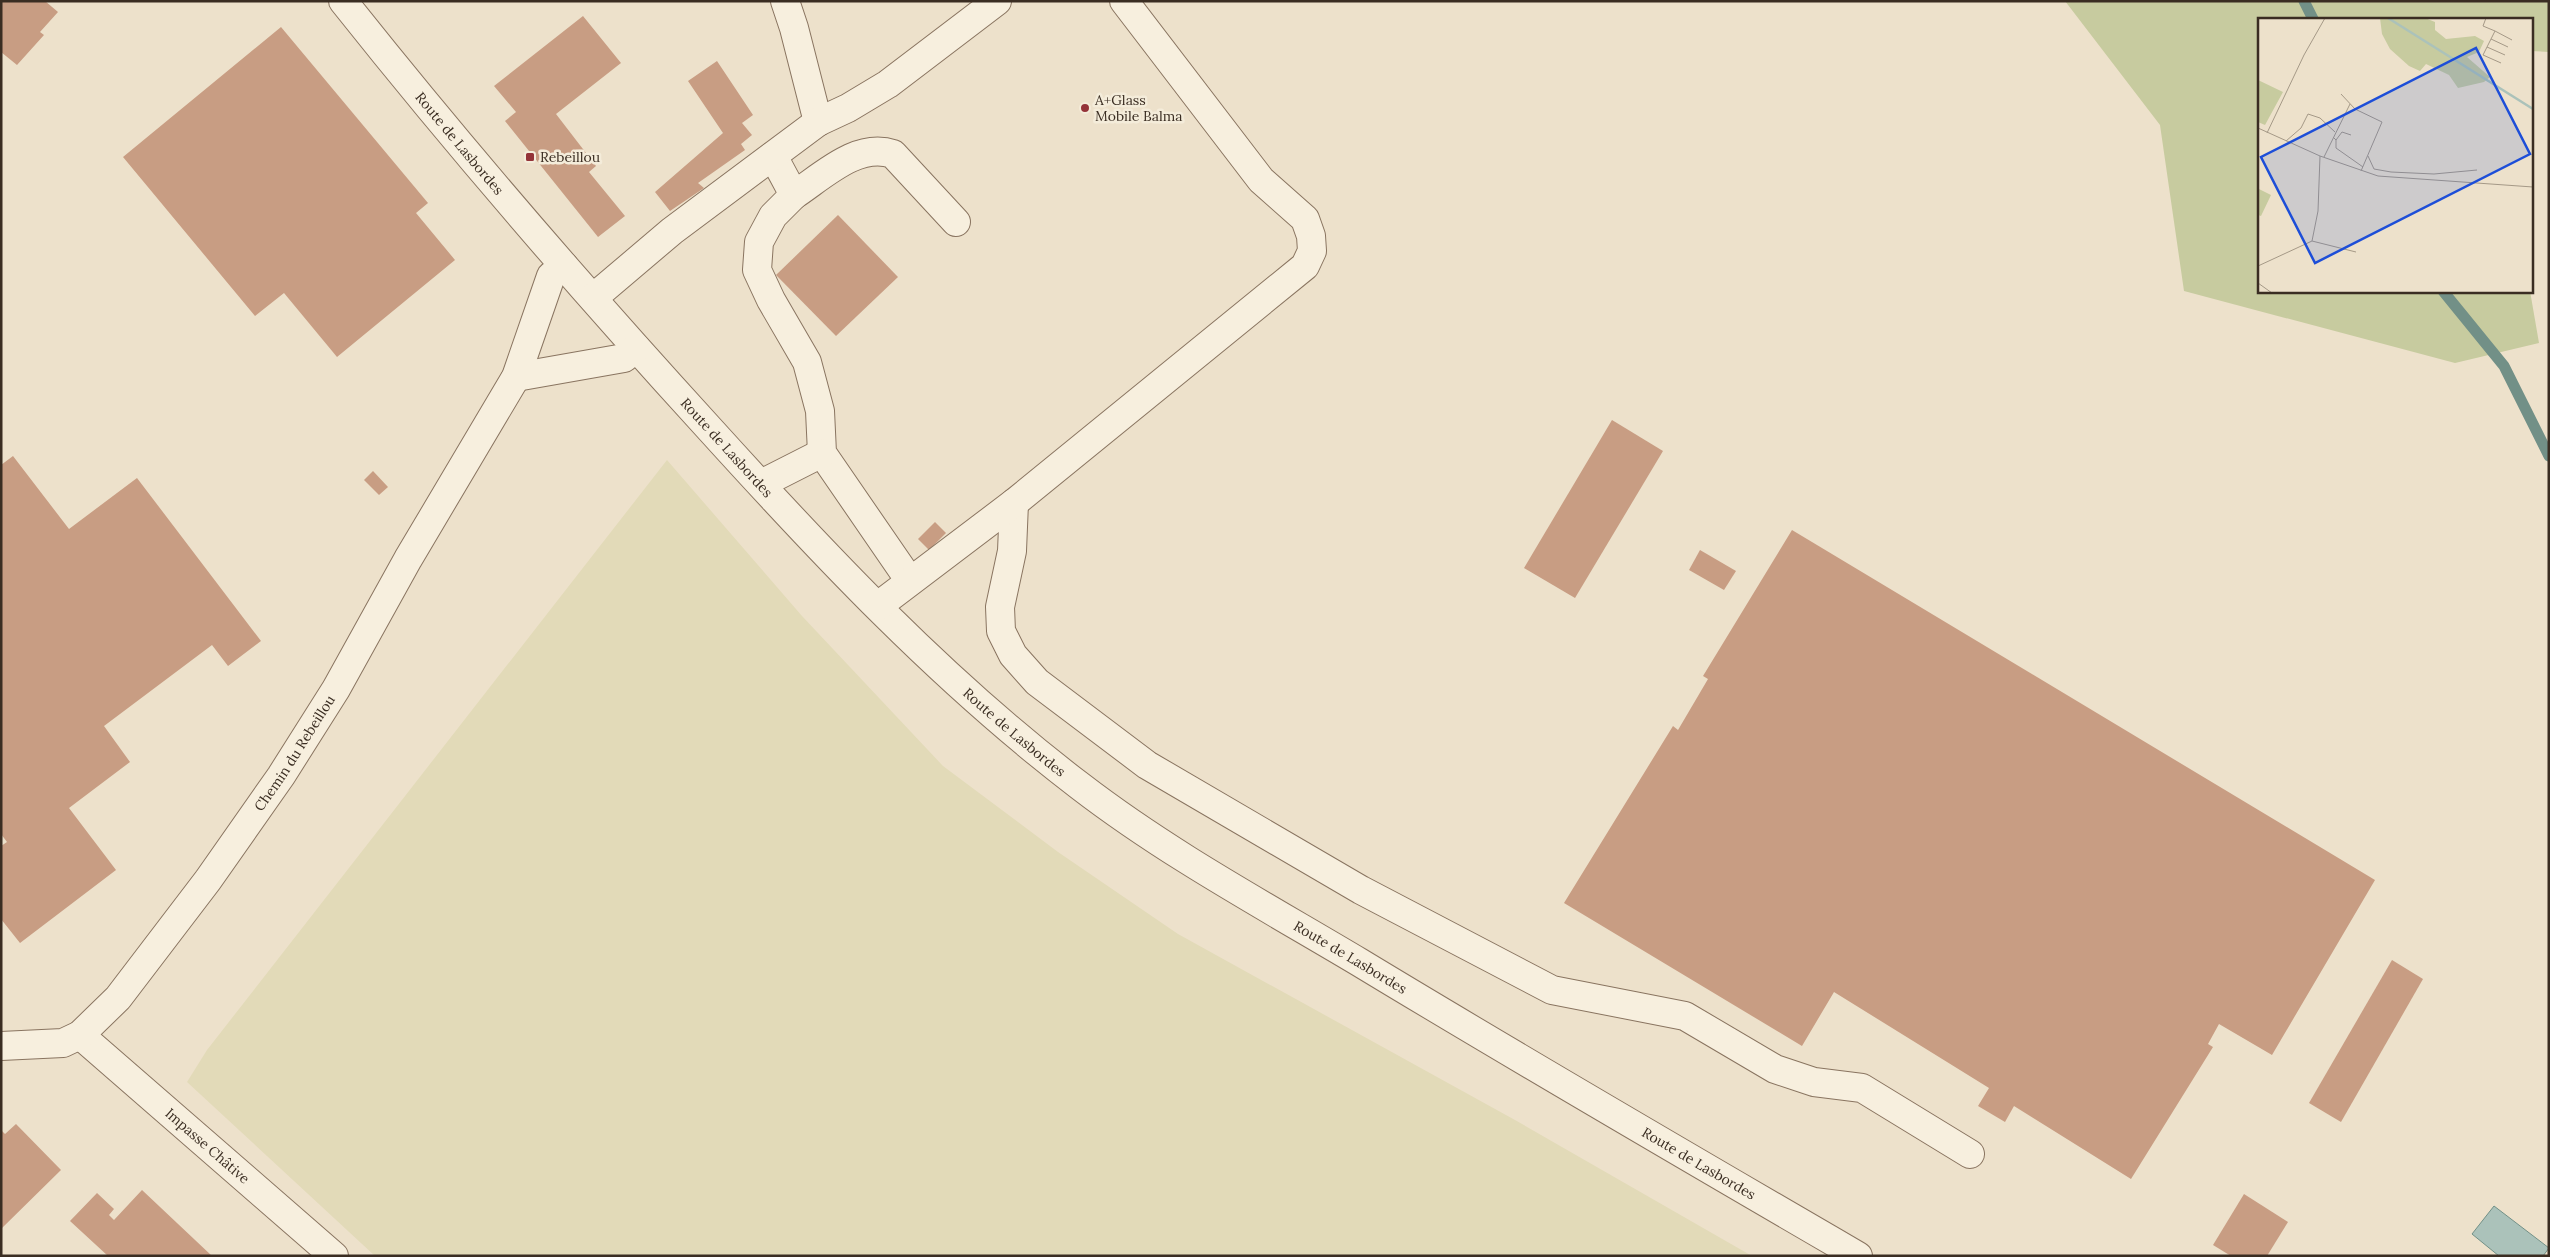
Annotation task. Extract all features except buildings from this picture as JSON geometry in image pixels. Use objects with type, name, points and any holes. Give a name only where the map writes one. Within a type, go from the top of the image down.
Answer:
[{"type":"street","name":"Route de Lasbordes","points":[[343,1],[564,266],[636,348],[761,484],[878,606],[936,665],[1016,735],[1083,789],[1162,843],[1452,1018],[1858,1256]]},
{"type":"street","points":[[785,1],[794,28],[818,122]]},
{"type":"street","points":[[592,298],[672,231],[818,122],[848,108],[888,84],[997,1]]},
{"type":"street","points":[[878,606],[1014,503],[1305,266],[1312,251],[1311,236],[1305,219],[1261,180],[1124,1]]},
{"type":"street","points":[[910,582],[822,454],[820,411],[807,362],[771,300],[757,270],[758,242],[772,216],[794,195],[845,161],[866,151],[881,150],[893,154],[956,222]]},
{"type":"street","points":[[773,156],[794,195]]},
{"type":"street","name":"Chemin du Rebeillou","points":[[1,1046],[63,1043],[80,1035],[118,998],[208,880],[282,776],[336,689],[408,559],[516,377],[551,276],[564,266]]},
{"type":"street","points":[[516,377],[624,358],[636,348]]},
{"type":"street","points":[[761,484],[822,454]]},
{"type":"street","points":[[1014,503],[1012,551],[1000,607],[1000,630],[1012,656],[1038,682],[1147,765],[1361,890],[1552,990],[1685,1016],[1774,1069],[1814,1082],[1862,1088],[1970,1154]]},
{"type":"street","name":"Impasse Châtive","points":[[80,1035],[334,1256]]},
{"type":"shaded area","points":[[667,460],[802,616],[943,766],[1058,852],[1178,934],[1515,1120],[1752,1256],[375,1256],[187,1082],[207,1050]]},
{"type":"green space","points":[[2065,1],[2549,1],[2549,52],[2532,51],[2532,18],[2258,18],[2258,292],[2530,292],[2539,343],[2455,363],[2184,291],[2160,125]]},
{"type":"water","points":[[2494,1206],[2549,1248],[2543,1256],[2499,1256],[2472,1234]]},
{"type":"waterway","points":[[2304,1],[2312,18]]},
{"type":"waterway","points":[[2444,292],[2504,366],[2549,456]]},
{"type":"place","name":"A+Glass Mobile Balma","points":[[1085,108]]},
{"type":"place","name":"Rebeillou","points":[[530,157]]}]
